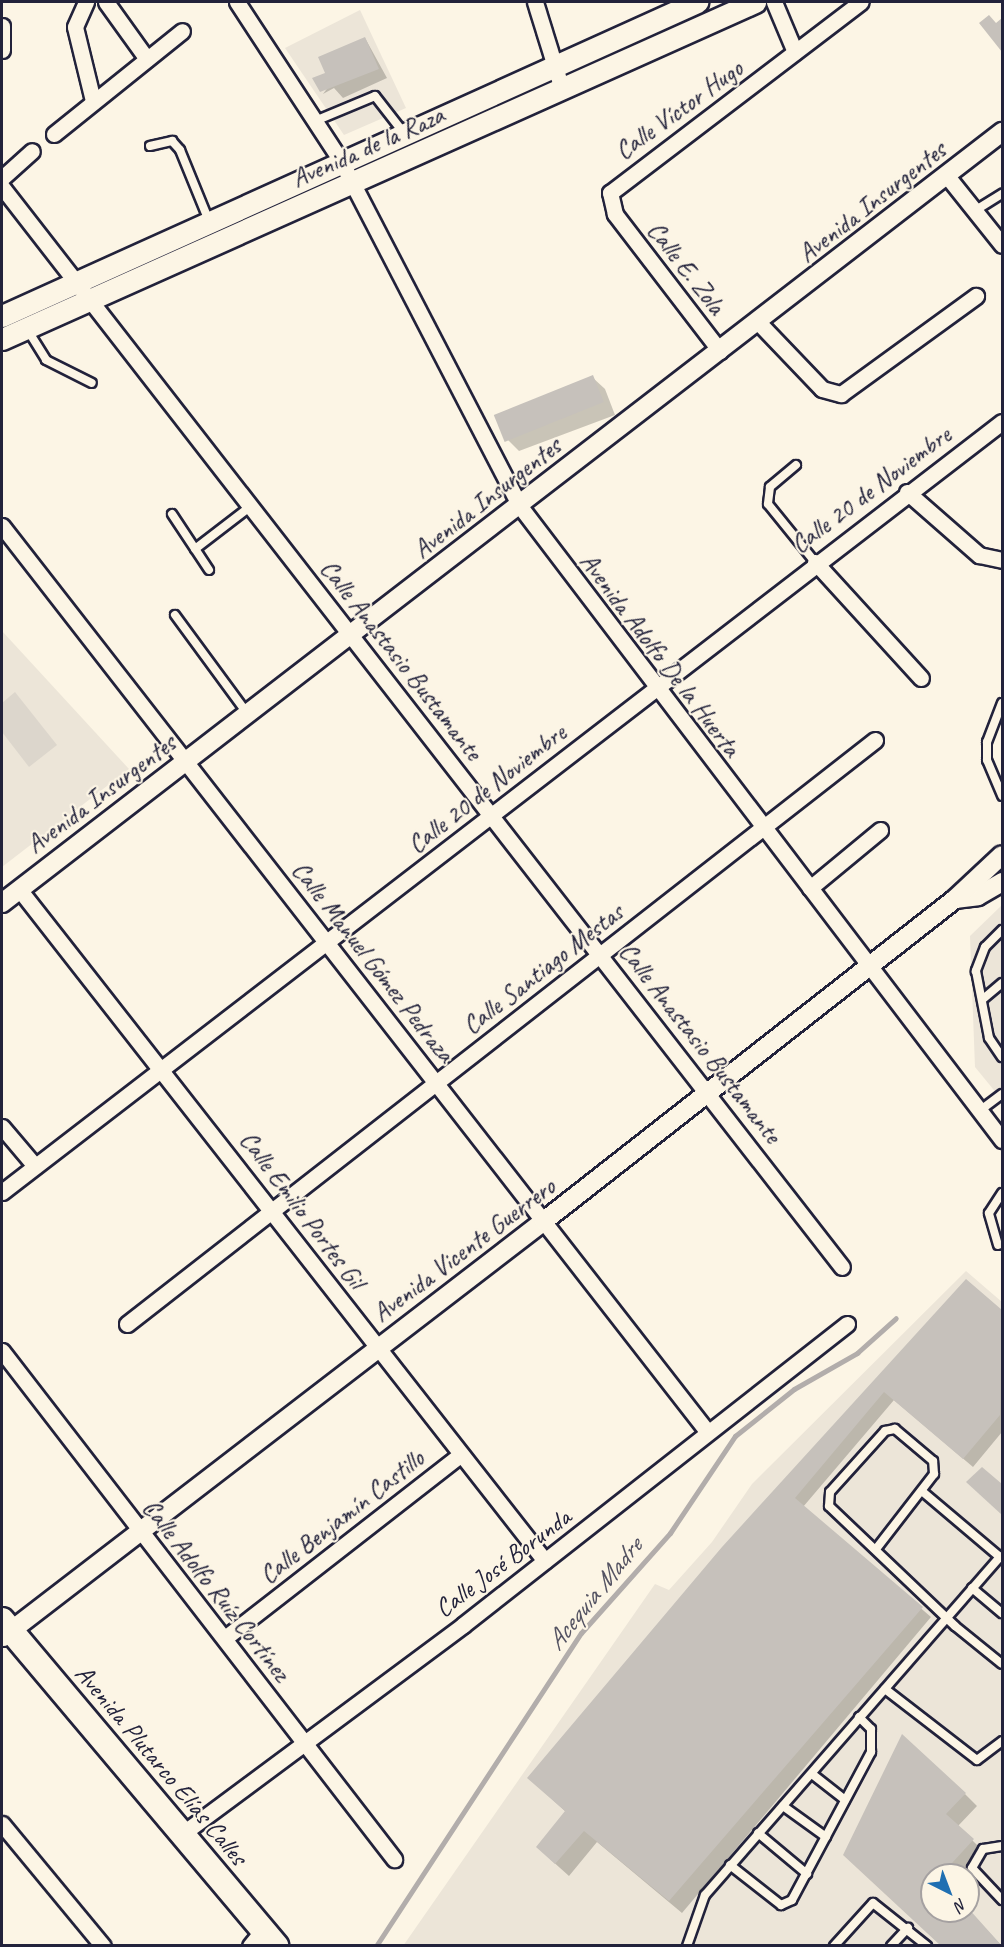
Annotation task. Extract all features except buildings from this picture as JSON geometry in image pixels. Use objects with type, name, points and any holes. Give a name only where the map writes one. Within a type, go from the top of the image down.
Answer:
[{"type":"main road","name":"Avenida de la Raza","points":[[2,316],[697,2]]},
{"type":"main road","name":"Avenida de la Raza","points":[[2,339],[755,2]]},
{"type":"main road","name":"Avenida Plutarco Elías Calles","points":[[5,1630],[182,1834],[264,1940]]},
{"type":"street","points":[[86,2],[75,27],[93,101]]},
{"type":"street","points":[[106,2],[147,59]]},
{"type":"street","points":[[239,5],[256,2]]},
{"type":"street","points":[[535,2],[562,89]]},
{"type":"street","points":[[774,2],[795,52]]},
{"type":"street","name":"Calle Víctor Hugo","points":[[615,214],[609,201],[614,188],[861,2]]},
{"type":"street","name":"Avenida Adolfo De la Huerta","points":[[239,5],[341,161],[519,506],[762,828],[982,1109],[1002,1140]]},
{"type":"street","points":[[2,26],[2,50]]},
{"type":"street","points":[[54,134],[182,31]]},
{"type":"street","name":"Avenida Insurgentes","points":[[2,903],[759,323],[1002,132]]},
{"type":"street","points":[[2,178],[32,151]]},
{"type":"street","points":[[947,176],[1002,245]]},
{"type":"street","name":"Calle Anastasio Bustamante","points":[[2,187],[252,505],[351,637],[708,1092],[842,1267]]},
{"type":"street","name":"Calle E. Zola","points":[[615,214],[720,351]]},
{"type":"street","points":[[759,323],[828,393],[842,394],[976,296]]},
{"type":"street","name":"Calle 20 de Noviembre","points":[[2,1192],[493,817],[654,687],[815,562],[1002,423]]},
{"type":"street","points":[[907,492],[979,555],[1002,560]]},
{"type":"street","name":"Calle Manuel Gómez Pedraza","points":[[2,526],[327,944],[438,1082],[706,1430]]},
{"type":"street","points":[[815,562],[921,678]]},
{"type":"street","name":"Calle Santiago Mestas","points":[[127,1324],[271,1209],[438,1082],[875,740]]},
{"type":"street","points":[[810,888],[880,830]]},
{"type":"street","name":"Avenida Vicente Guerrero","points":[[5,1630],[139,1531],[544,1221],[955,899],[1002,855]]},
{"type":"street","name":"Avenida Vicente Guerrero","points":[[955,899],[978,896],[1002,882]]},
{"type":"street","name":"Calle Emilio Portes Gil","points":[[19,889],[164,1070],[460,1455],[545,1561]]},
{"type":"street","points":[[2,1127],[35,1166]]},
{"type":"street","name":"Calle José Borunda","points":[[182,1834],[303,1740],[652,1479],[706,1430],[847,1324]]},
{"type":"street","name":"Calle Adolfo Ruíz Cortínez","points":[[2,1351],[394,1859]]},
{"type":"street","name":"Calle Benjamín Castillo","points":[[225,1638],[460,1455]]},
{"type":"street","points":[[2,1824],[103,1946]]},
{"type":"lane","points":[[315,121],[375,96],[404,133]]},
{"type":"lane","points":[[150,146],[172,141],[180,150],[210,222]]},
{"type":"lane","points":[[976,210],[1002,195]]},
{"type":"lane","points":[[26,328],[46,360],[93,383]]},
{"type":"lane","points":[[796,465],[770,488],[768,504],[815,562]]},
{"type":"lane","points":[[195,549],[252,505]]},
{"type":"lane","points":[[172,514],[209,570]]},
{"type":"lane","points":[[175,615],[248,714]]},
{"type":"lane","points":[[1002,703],[987,742],[987,760],[1002,796]]},
{"type":"lane","points":[[1002,930],[978,959],[989,1038],[1002,1057]]},
{"type":"lane","points":[[983,999],[1002,983]]},
{"type":"lane","points":[[982,1109],[1002,1094]]},
{"type":"lane","points":[[998,1245],[989,1213],[1002,1193]]},
{"type":"lane","points":[[876,1549],[923,1492],[934,1474],[933,1461],[895,1429],[885,1431],[826,1500],[876,1549],[948,1617],[1002,1664]]},
{"type":"lane","points":[[687,1946],[694,1915],[730,1865],[812,1774],[972,1588],[1001,1558],[923,1492]]},
{"type":"lane","points":[[972,1588],[1002,1613]]},
{"type":"lane","points":[[885,1689],[976,1760],[1002,1741]]},
{"type":"lane","points":[[730,1865],[782,1905],[792,1900],[874,1741],[859,1717]]},
{"type":"lane","points":[[812,1774],[844,1800]]},
{"type":"lane","points":[[783,1806],[826,1837]]},
{"type":"lane","points":[[758,1833],[807,1874]]},
{"type":"lane","points":[[1002,1846],[982,1849],[972,1868],[1002,1900]]},
{"type":"lane","points":[[834,1946],[868,1904],[884,1907],[927,1946]]},
{"type":"lane","points":[[891,1946],[908,1928]]},
{"type":"shaded area","points":[[360,10],[406,108],[344,135],[285,48]]},
{"type":"shaded area","points":[[2,631],[129,769],[2,867]]},
{"type":"shaded area","points":[[15,692],[57,745],[29,767],[2,732],[2,703]]},
{"type":"shaded area","points":[[1002,905],[1002,1100],[975,1067],[970,936]]},
{"type":"shaded area","points":[[966,1271],[1002,1302],[1002,1945],[403,1946],[655,1584],[669,1590],[712,1542],[752,1484]]},
{"type":"waterway","name":"Acequia Madre","points":[[376,1946],[581,1633],[670,1533],[735,1436],[794,1389],[857,1353],[896,1318]]}]
